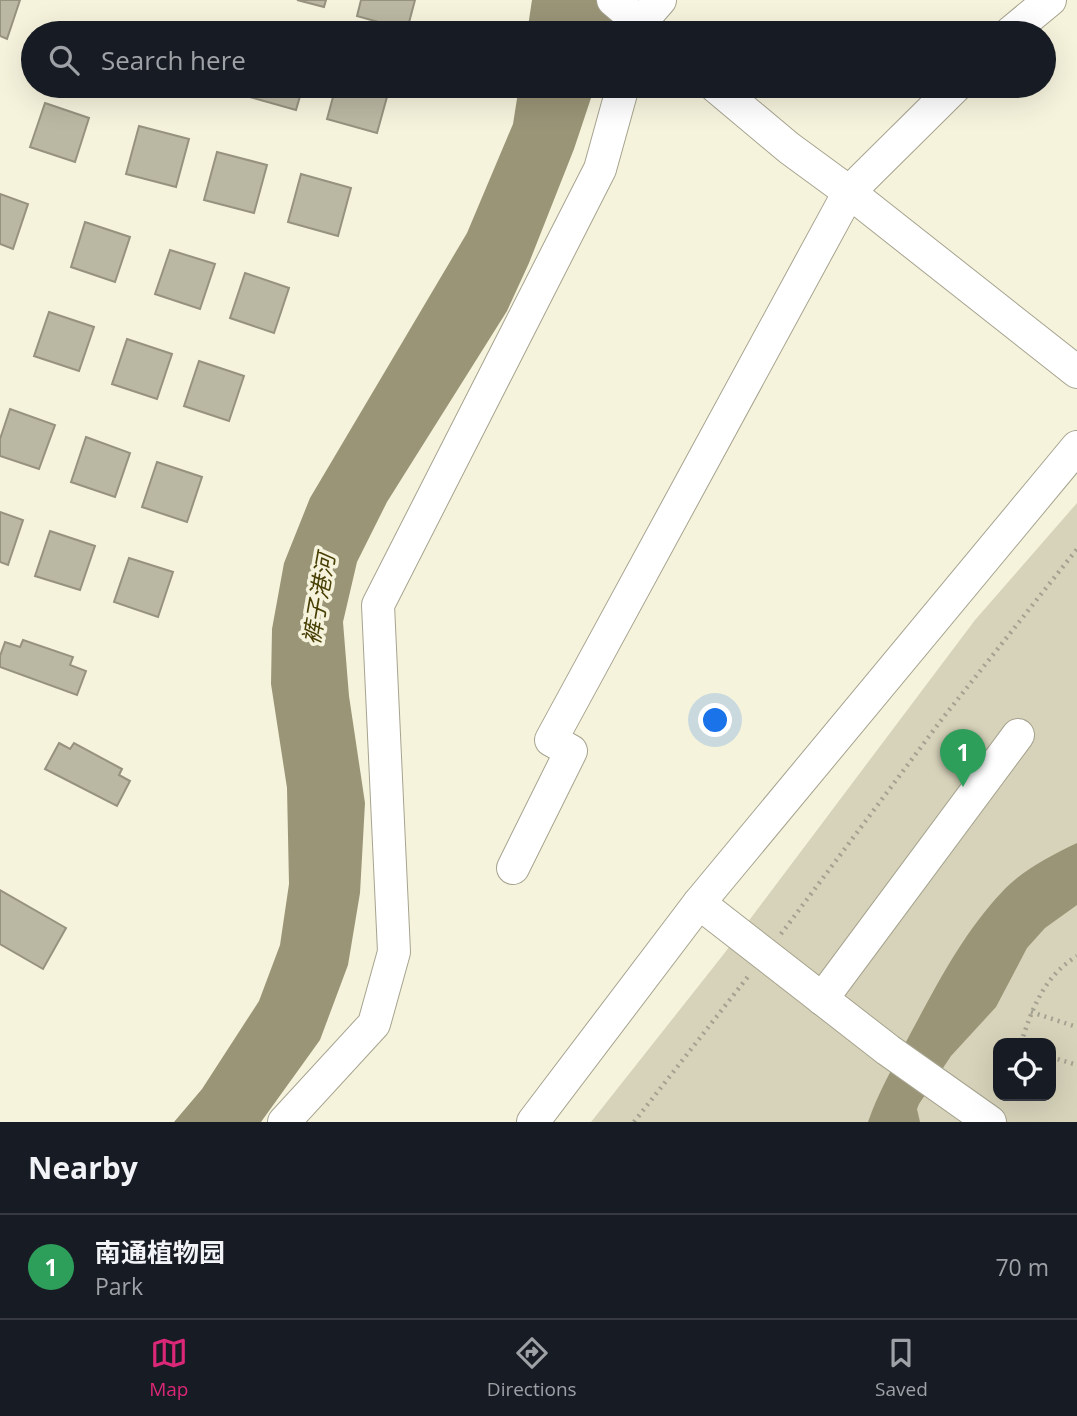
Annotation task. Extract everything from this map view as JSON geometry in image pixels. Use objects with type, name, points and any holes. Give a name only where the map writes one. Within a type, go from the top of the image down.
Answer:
[{"type":"street","points":[[1025,21],[1050,0]]},
{"type":"street","points":[[284,1122],[374,1024],[394,952],[378,605],[600,169],[620,98]]},
{"type":"street","points":[[729,98],[789,148],[849,192],[1077,372]]},
{"type":"street","points":[[513,868],[570,751],[551,740],[849,192],[944,98]]},
{"type":"street","points":[[533,1122],[699,904],[1077,447]]},
{"type":"street","points":[[822,999],[1018,735]]},
{"type":"street","points":[[699,904],[888,1050],[990,1122]]},
{"type":"path","points":[[634,1122],[942,719],[1077,549]]},
{"type":"path","points":[[1023,1038],[1039,994],[1069,961],[1077,956]]},
{"type":"path","points":[[1031,1012],[1077,1027]]},
{"type":"path","points":[[1056,1059],[1077,1065]]},
{"type":"shaded area","points":[[1077,503],[1077,1122],[591,1122],[723,955],[975,620]]},
{"type":"water","points":[[532,0],[617,0],[614,21],[529,21]]},
{"type":"water","name":"裤子港河","points":[[517,98],[591,98],[574,149],[507,311],[387,502],[357,562],[343,622],[349,696],[365,803],[360,893],[348,965],[320,1040],[261,1122],[174,1122],[202,1089],[259,1001],[280,945],[289,884],[287,788],[271,684],[272,629],[284,563],[310,498],[467,233],[513,124]]},
{"type":"water","points":[[1077,843],[1077,905],[1045,928],[1027,948],[996,1007],[951,1056],[919,1104],[917,1109],[920,1122],[868,1122],[886,1080],[928,1002],[974,926],[1018,877]]},
{"type":"building","points":[[0,0],[20,0],[7,39],[0,36]]},
{"type":"building","points":[[297,0],[326,0],[324,7]]},
{"type":"building","points":[[361,0],[415,0],[409,21],[375,21],[357,16]]},
{"type":"building","points":[[253,98],[300,98],[296,110]]},
{"type":"building","points":[[333,98],[387,98],[377,133],[327,119]]},
{"type":"building","points":[[45,103],[89,118],[75,162],[30,147]]},
{"type":"building","points":[[139,126],[189,139],[176,187],[126,174]]},
{"type":"building","points":[[217,152],[267,165],[254,213],[204,200]]},
{"type":"building","points":[[301,174],[351,188],[338,236],[288,222]]},
{"type":"building","points":[[0,194],[28,204],[13,249],[0,244]]},
{"type":"building","points":[[85,222],[130,237],[115,282],[71,267]]},
{"type":"building","points":[[170,250],[215,264],[200,309],[155,294]]},
{"type":"building","points":[[245,273],[289,288],[274,333],[230,318]]},
{"type":"building","points":[[49,312],[94,327],[79,371],[34,356]]},
{"type":"building","points":[[127,339],[172,354],[157,399],[112,384]]},
{"type":"building","points":[[199,361],[244,376],[229,421],[184,406]]},
{"type":"building","points":[[10,409],[55,425],[39,469],[0,456],[0,439]]},
{"type":"building","points":[[86,437],[130,453],[115,497],[71,482]]},
{"type":"building","points":[[157,462],[202,477],[187,522],[142,507]]},
{"type":"building","points":[[0,512],[23,520],[8,565],[0,562]]},
{"type":"building","points":[[50,531],[95,546],[80,590],[35,576]]},
{"type":"building","points":[[129,558],[173,572],[158,617],[114,602]]},
{"type":"building","points":[[23,640],[73,657],[70,665],[86,671],[77,695],[0,667],[0,656],[5,642],[20,647]]},
{"type":"building","points":[[59,743],[70,749],[74,743],[122,769],[119,775],[130,781],[117,806],[45,769]]},
{"type":"building","points":[[0,890],[66,928],[43,969],[0,944]]},
{"type":"place","name":"南通植物园","points":[[963,787]]}]
